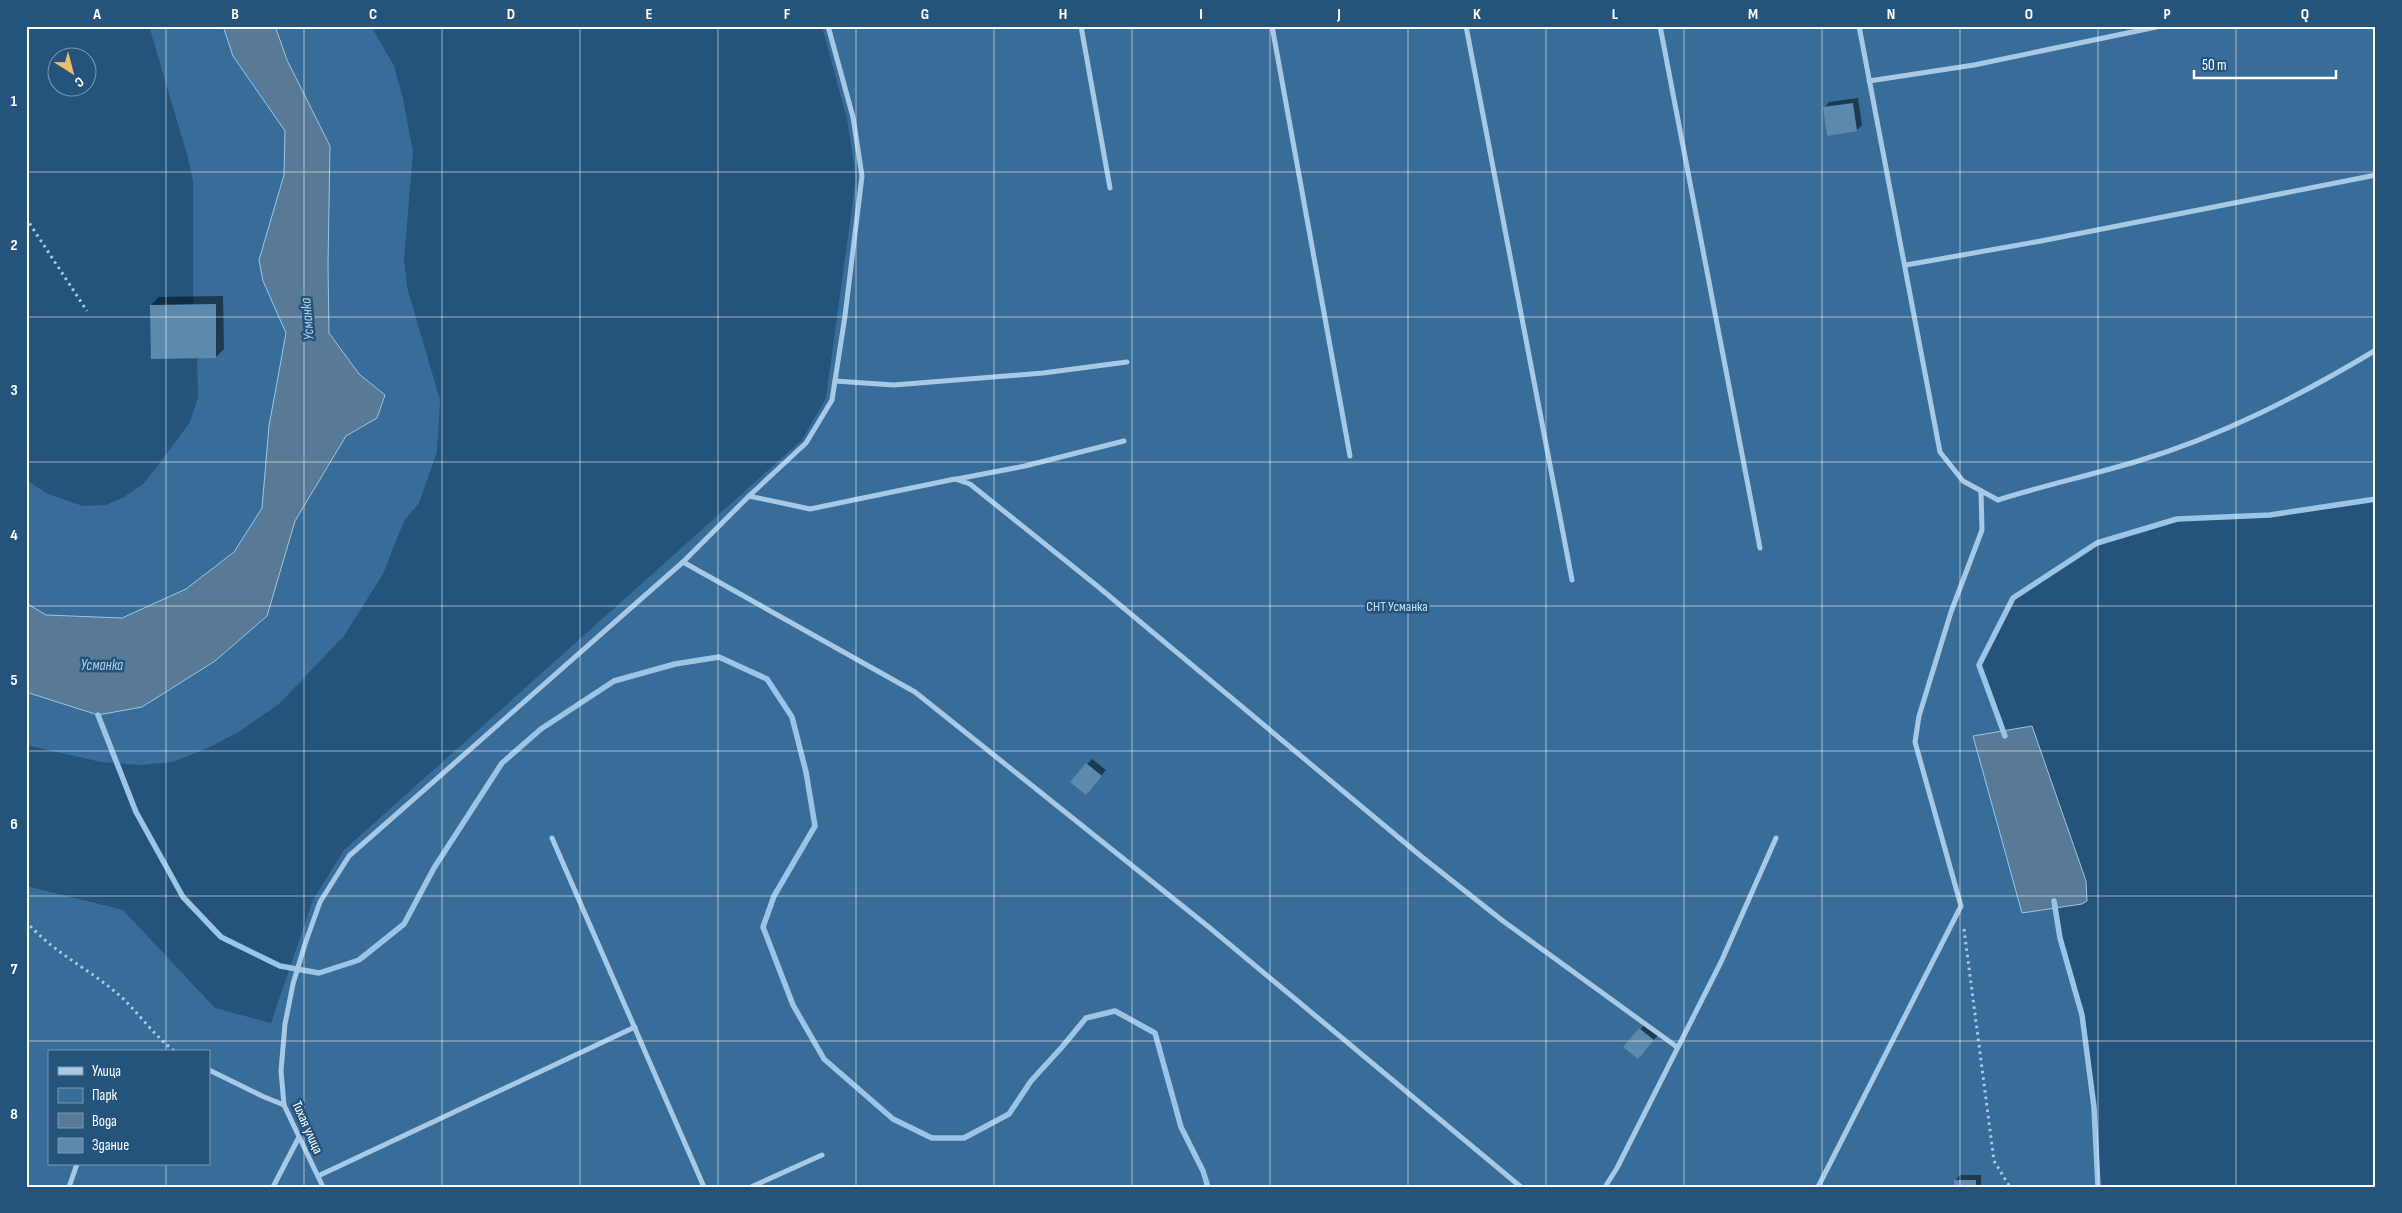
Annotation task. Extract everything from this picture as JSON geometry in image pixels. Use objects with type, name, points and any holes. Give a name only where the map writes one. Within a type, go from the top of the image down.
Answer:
[{"type":"street","name":"Тихая улица","points":[[323,1187],[284,1105],[281,1071],[285,1024],[300,958],[320,902],[349,856],[683,562],[749,496],[806,443],[832,400],[862,176],[853,116],[828,26]]},
{"type":"street","points":[[1081,26],[1110,188]]},
{"type":"street","points":[[1272,26],[1350,456]]},
{"type":"street","points":[[1466,26],[1572,580]]},
{"type":"street","points":[[1660,26],[1760,548]]},
{"type":"street","points":[[1859,26],[1906,265],[1940,452],[1963,481],[1998,500],[2165,452],[2227,429],[2329,379],[2376,350]]},
{"type":"street","points":[[1869,81],[1974,65],[2162,26]]},
{"type":"street","points":[[1906,265],[2051,240],[2376,175]]},
{"type":"street","points":[[835,381],[894,384],[1044,373],[1127,362]]},
{"type":"street","points":[[749,496],[810,509],[1025,466],[1124,441]]},
{"type":"street","points":[[955,479],[970,484],[1096,585],[1422,857],[1503,922],[1677,1047]]},
{"type":"street","points":[[1818,1187],[1961,906],[1915,742],[1924,697],[1951,612],[1982,530],[1981,491]]},
{"type":"street","points":[[683,562],[915,692],[1210,928],[1521,1187]]},
{"type":"street","points":[[552,838],[704,1187]]},
{"type":"street","points":[[1605,1187],[1617,1168],[1721,962],[1776,838]]},
{"type":"street","points":[[318,1176],[635,1027]]},
{"type":"street","points":[[210,1070],[284,1105]]},
{"type":"street","points":[[273,1187],[299,1137]]},
{"type":"street","points":[[751,1187],[822,1155]]},
{"type":"street","points":[[69,1187],[77,1166]]},
{"type":"path","points":[[26,218],[87,311]]},
{"type":"path","points":[[1961,906],[1994,1160],[2010,1187]]},
{"type":"path","points":[[26,920],[49,945],[113,989],[134,1008],[173,1050]]},
{"type":"path","points":[[26,927],[35,931]]},
{"type":"green space","points":[[149,26],[371,26],[394,66],[403,98],[413,152],[404,259],[407,287],[440,400],[437,452],[419,503],[404,521],[383,574],[344,636],[279,704],[240,731],[212,746],[173,762],[141,765],[101,762],[26,745],[26,480],[48,494],[83,506],[106,505],[124,497],[143,484],[159,464],[190,422],[198,397],[193,290],[193,181]]},
{"type":"green space","name":"СНТ Усманка","points":[[822,26],[2376,26],[2376,498],[2270,515],[2177,519],[2097,543],[2013,598],[1979,665],[2020,776],[2054,898],[2060,938],[2082,1015],[2094,1107],[2098,1187],[26,1187],[26,886],[123,910],[215,1008],[271,1023],[313,900],[344,850],[802,440],[826,398],[856,178],[847,119]]},
{"type":"water","name":"Усманка","points":[[223,26],[275,26],[287,60],[330,146],[329,333],[359,374],[385,395],[377,418],[346,436],[295,521],[267,616],[215,661],[142,707],[98,715],[26,692],[26,603],[46,615],[122,618],[186,589],[234,552],[262,508],[269,426],[286,333],[263,281],[259,260],[284,175],[285,131],[233,56]]},
{"type":"water","points":[[2032,726],[2086,881],[2087,901],[2082,904],[2022,913],[1973,736]]},
{"type":"building","points":[[1853,103],[1857,131],[1827,136],[1823,107]]},
{"type":"building","points":[[216,304],[216,358],[151,359],[150,305]]},
{"type":"building","points":[[1086,763],[1102,776],[1086,795],[1070,782]]},
{"type":"building","points":[[1639,1028],[1654,1040],[1638,1059],[1623,1047]]},
{"type":"building","points":[[1954,1180],[1976,1180],[1976,1187],[1954,1187]]},
{"type":"waterway","points":[[2005,736],[1979,665],[2013,598],[2097,543],[2177,519],[2270,515],[2376,499]]},
{"type":"waterway","points":[[98,715],[136,812],[183,897],[221,937],[280,966],[319,973],[359,960],[404,924],[434,868],[502,763],[541,729],[614,681],[675,664],[719,657],[767,679],[792,717],[806,772],[815,826],[774,896],[763,927],[793,1005],[824,1059],[893,1119],[932,1138],[964,1138],[1009,1114],[1031,1081],[1086,1018],[1115,1011],[1155,1033],[1181,1127],[1203,1171],[1208,1187]]},
{"type":"waterway","points":[[2054,901],[2060,938],[2082,1015],[2094,1107],[2098,1187]]}]
